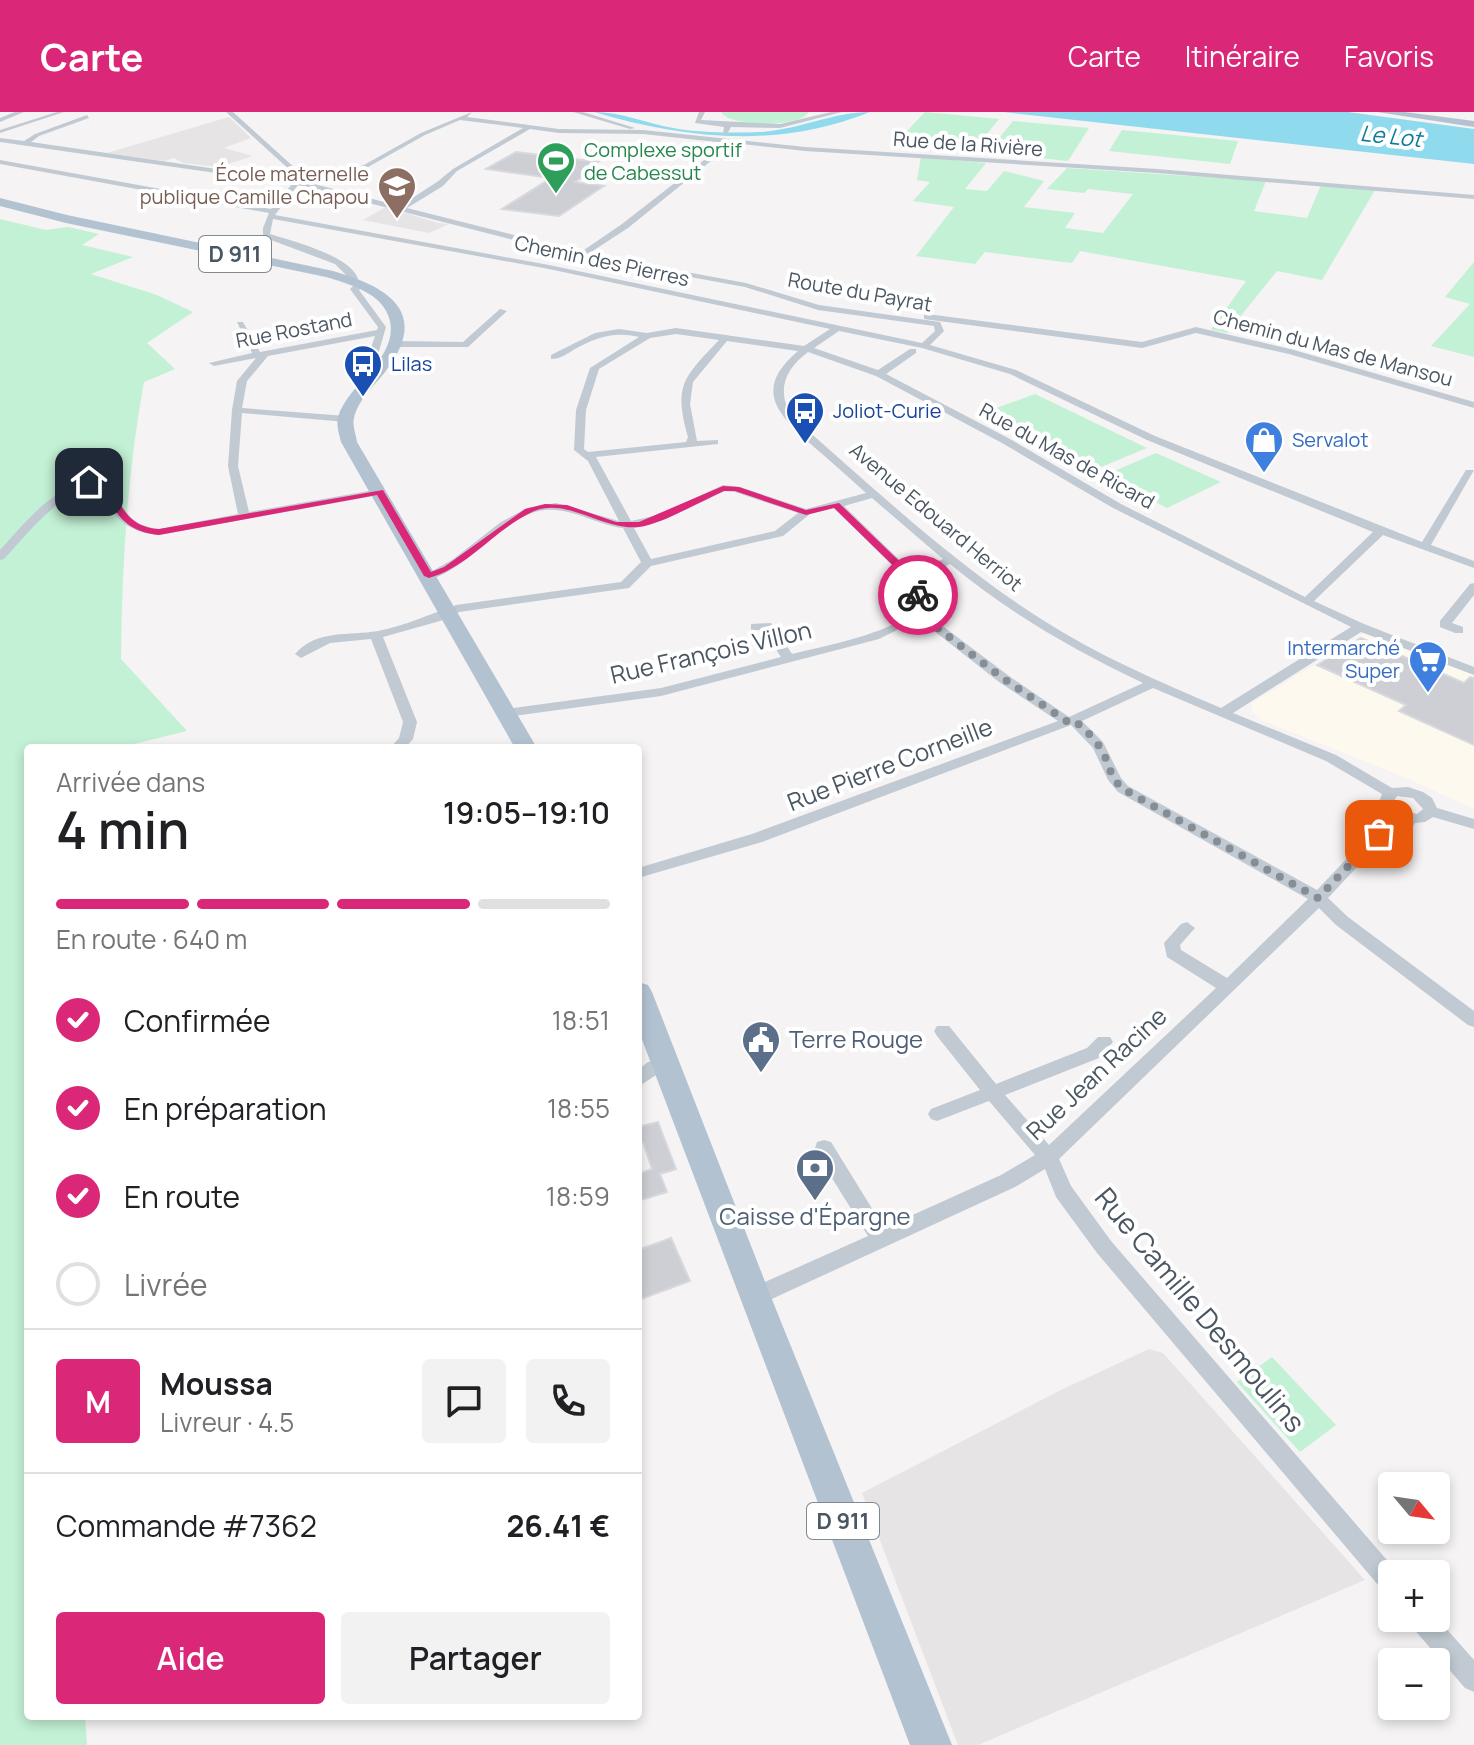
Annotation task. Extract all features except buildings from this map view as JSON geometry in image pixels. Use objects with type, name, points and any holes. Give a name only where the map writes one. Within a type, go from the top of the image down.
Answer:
[{"type":"main road","points":[[1382,112],[1474,123]]},
{"type":"main road","points":[[1413,112],[1474,123]]},
{"type":"main road","name":"D 911","points":[[0,202],[358,283],[375,292],[394,310],[399,329],[396,344]]},
{"type":"main road","points":[[396,344],[353,399],[346,419],[349,442],[524,744]]},
{"type":"main road","name":"D 911","points":[[642,1002],[754,1297],[931,1745]]},
{"type":"street","points":[[0,120],[21,112]]},
{"type":"street","points":[[0,132],[62,112]]},
{"type":"street","points":[[229,112],[297,178],[273,215],[266,235],[338,262],[358,283],[354,289],[382,327],[368,371],[375,371]]},
{"type":"street","points":[[312,185],[366,166],[423,134],[474,112]]},
{"type":"street","points":[[576,112],[643,132]]},
{"type":"street","points":[[702,112],[697,122],[728,133],[780,126],[839,112]]},
{"type":"street","points":[[26,143],[37,135],[87,117]]},
{"type":"street","name":"Rue de la Rivière","points":[[461,118],[528,128],[728,133],[805,149],[1157,171],[1474,197]]},
{"type":"street","points":[[402,208],[455,170],[528,128]]},
{"type":"street","points":[[581,255],[625,226],[728,133]]},
{"type":"street","name":"Route du Payrat","points":[[0,140],[261,177],[297,178],[312,185],[581,255],[746,285],[804,303],[929,322],[941,327],[922,346]]},
{"type":"street","name":"Chemin des Pierres","points":[[0,162],[549,267],[922,346]]},
{"type":"street","name":"Chemin du Mas de Mansou","points":[[804,303],[978,322],[1142,345],[1156,344],[1181,331],[1196,330],[1291,352],[1474,405]]},
{"type":"street","points":[[396,344],[465,345],[503,311]]},
{"type":"street","points":[[240,324],[261,356],[242,381],[237,410],[233,466],[244,517]]},
{"type":"street","name":"Avenue Edouard Herriot","points":[[837,328],[783,371],[775,389],[778,405],[787,418],[950,560],[1025,615],[1153,683],[1349,765],[1390,801]]},
{"type":"street","points":[[554,357],[598,332],[625,330],[647,336]]},
{"type":"street","name":"Rue du Mas de Ricard","points":[[647,336],[676,331],[807,349],[843,359],[879,374],[1006,441],[1117,506],[1306,602],[1360,627],[1474,671]]},
{"type":"street","name":"Rue Rostand","points":[[214,363],[381,332]]},
{"type":"street","points":[[647,336],[595,368],[581,410],[579,450],[592,459],[647,563]]},
{"type":"street","points":[[691,443],[693,437],[683,408],[686,381],[725,338]]},
{"type":"street","points":[[879,374],[922,346]]},
{"type":"street","name":"Route du Payrat","points":[[922,346],[1013,372],[1113,422],[1381,531],[1474,565]]},
{"type":"street","points":[[237,410],[346,419]]},
{"type":"street","points":[[587,455],[714,442]]},
{"type":"street","points":[[1425,546],[1470,472]]},
{"type":"street","points":[[0,557],[34,520],[72,490],[89,482],[100,484],[107,490],[120,515],[144,531],[159,532],[380,492]]},
{"type":"street","points":[[429,576],[447,569],[528,511],[545,506],[564,507],[615,524],[640,525],[723,488],[736,489],[806,512]]},
{"type":"street","points":[[301,654],[307,646],[357,634],[376,635],[456,609],[625,585],[647,563],[779,534],[806,512],[876,494]]},
{"type":"street","points":[[836,504],[918,584],[918,613],[1004,679],[1084,728],[1103,751],[1111,779],[1123,789],[1318,898],[1342,921],[1474,1020]]},
{"type":"street","points":[[1306,602],[1381,531]]},
{"type":"street","points":[[910,577],[950,560]]},
{"type":"street","points":[[1459,630],[1444,624],[1472,594]]},
{"type":"street","name":"Rue François Villon","points":[[507,713],[661,692],[875,636],[911,620],[918,613]]},
{"type":"street","points":[[755,627],[767,626],[790,660]]},
{"type":"street","points":[[1223,713],[1360,627]]},
{"type":"street","points":[[376,635],[410,722],[406,739],[401,744]]},
{"type":"street","name":"Rue Pierre Corneille","points":[[642,872],[757,838],[1071,721],[1153,683]]},
{"type":"street","points":[[1390,801],[1414,793],[1430,804],[1431,811],[1474,824]]},
{"type":"street","points":[[1390,801],[1410,818]]},
{"type":"street","name":"Rue Jean Racine","points":[[1379,834],[1390,801]]},
{"type":"street","name":"Rue Jean Racine","points":[[754,1297],[1008,1181],[1049,1157],[1228,987],[1379,834],[1408,823],[1410,818],[1420,819],[1431,811]]},
{"type":"street","points":[[1187,928],[1172,943],[1173,953],[1228,987]]},
{"type":"street","name":"Rue Camille Desmoulins","points":[[943,1031],[991,1092],[1049,1157],[1063,1191],[1104,1247],[1378,1568]]},
{"type":"street","points":[[937,1114],[1093,1053],[1104,1042]]},
{"type":"street","points":[[642,1077],[654,1067],[666,1064]]},
{"type":"street","points":[[824,1148],[881,1240]]},
{"type":"street","points":[[1433,1632],[1474,1679]]},
{"type":"shaded area","points":[[229,117],[251,138],[224,148],[253,156],[219,167],[183,163],[174,158],[165,161],[107,153]]},
{"type":"shaded area","name":"École maternelle publique Camille Chapou","points":[[386,207],[449,224],[429,233],[363,220]]},
{"type":"shaded area","points":[[1367,632],[1474,673],[1474,809],[1404,777],[1261,720],[1252,712],[1252,703]]},
{"type":"shaded area","points":[[1149,1349],[1163,1353],[1365,1580],[978,1745],[958,1745],[862,1493],[1061,1390]]},
{"type":"green space","points":[[721,112],[809,112],[792,121],[764,124],[737,121]]},
{"type":"green space","points":[[925,112],[999,119],[973,151],[896,143]]},
{"type":"green space","points":[[1013,121],[1089,128],[1068,161],[988,152]]},
{"type":"green space","points":[[1122,130],[1238,141],[1230,164],[1109,151]]},
{"type":"green space","points":[[921,157],[986,163],[965,189],[987,191],[1004,171],[1044,181],[1024,207],[1075,213],[1065,228],[1103,233],[1133,194],[1047,189],[1067,168],[1266,181],[1254,211],[1307,218],[1321,185],[1375,190],[1322,280],[1277,271],[1227,333],[1211,330],[1246,281],[1080,251],[1072,263],[985,252],[975,264],[916,256],[954,207],[913,201],[930,182],[917,180]]},
{"type":"green space","points":[[0,219],[46,230],[68,227],[99,234],[82,245],[133,257],[91,274],[157,295],[193,312],[147,343],[175,369],[144,382],[126,520],[121,659],[187,731],[134,744],[24,744],[24,1720],[85,1720],[87,1745],[0,1745]]},
{"type":"green space","points":[[1474,262],[1474,357],[1431,346],[1470,304],[1445,297]]},
{"type":"green space","points":[[1035,394],[1147,448],[1089,472],[977,415]]},
{"type":"green space","points":[[1156,453],[1221,482],[1167,508],[1103,476]]},
{"type":"green space","points":[[1272,1357],[1336,1425],[1300,1452],[1237,1382]]},
{"type":"water","points":[[594,112],[683,130],[760,132],[870,112],[836,124],[801,131],[732,136],[663,129]]},
{"type":"water","name":"Le Lot","points":[[1003,112],[1348,112],[1474,129],[1474,164]]},
{"type":"way so far","points":[[918,595],[918,613],[1004,679],[1068,722],[1073,720],[1084,728],[1103,751],[1111,779],[1123,789],[1318,898],[1379,834]]},
{"type":"place","name":"Complexe sportif de Cabessut","points":[[556,195]]},
{"type":"place","name":"École maternelle publique Camille Chapou","points":[[397,220]]},
{"type":"place","name":"Lilas","points":[[363,398]]},
{"type":"place","name":"Joliot-Curie","points":[[805,445]]},
{"type":"place","name":"Servalot","points":[[1264,474]]},
{"type":"place","name":"Intermarché Super","points":[[1428,694]]},
{"type":"place","name":"Terre Rouge","points":[[761,1074]]},
{"type":"place","name":"Caisse d'Épargne","points":[[815,1202]]},
{"type":"route","points":[[89,482],[100,484],[107,490],[120,515],[132,525],[144,531],[159,532],[380,492],[429,576],[447,569],[528,511],[545,506],[564,507],[615,524],[640,525],[723,488],[736,489],[806,512],[836,504],[918,584],[918,595]]}]
